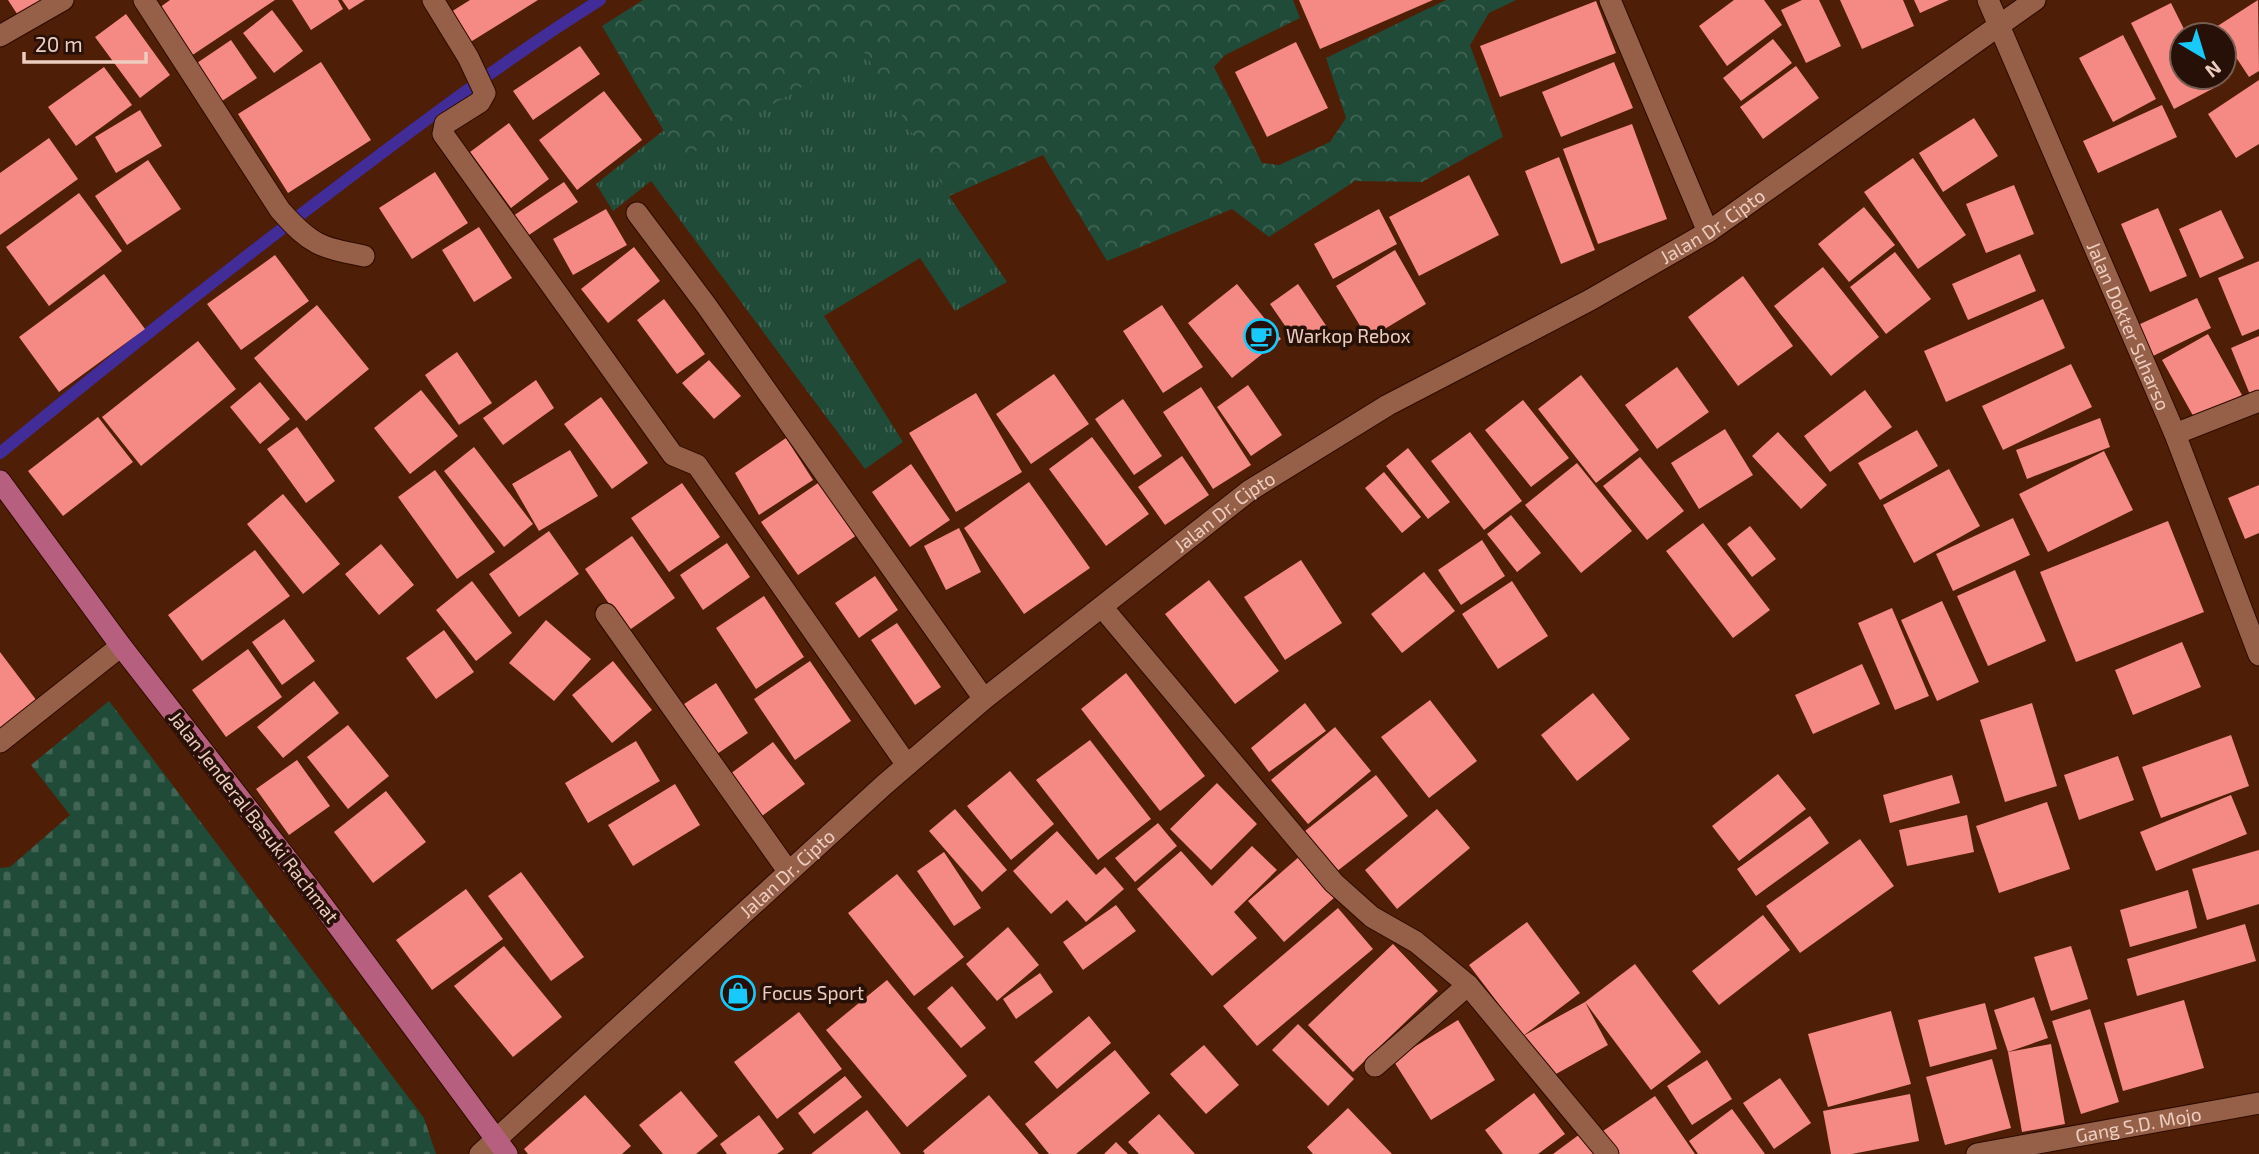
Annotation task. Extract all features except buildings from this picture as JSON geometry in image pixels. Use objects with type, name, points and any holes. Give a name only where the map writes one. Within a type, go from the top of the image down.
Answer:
[{"type":"main road","name":"Jalan Jenderal Basuki Rachmat","points":[[0,481],[121,646],[315,895],[502,1147]]},
{"type":"street","points":[[0,36],[63,0]]},
{"type":"street","points":[[144,0],[280,210],[303,237],[329,249],[364,256]]},
{"type":"street","points":[[433,0],[485,87],[483,99],[445,124],[443,134],[673,455],[698,465],[908,765]]},
{"type":"street","points":[[1610,0],[1708,232]]},
{"type":"street","name":"Jalan Dokter Suharso","points":[[1988,0],[2175,434],[2259,655]]},
{"type":"street","name":"Jalan Dr. Cipto","points":[[480,1154],[502,1147],[788,871],[984,699],[1249,491],[1388,405],[1590,300],[1708,232],[1997,24],[2035,0]]},
{"type":"street","points":[[637,213],[706,305],[984,699]]},
{"type":"street","points":[[2175,434],[2259,401]]},
{"type":"street","points":[[1102,607],[1334,883],[1372,917],[1416,942],[1468,985],[1608,1154]]},
{"type":"street","points":[[606,614],[788,871]]},
{"type":"street","points":[[0,742],[121,646]]},
{"type":"street","points":[[1375,1066],[1468,985]]},
{"type":"street","name":"Gang S.D. Mojo","points":[[1978,1154],[2259,1103]]},
{"type":"green space","points":[[643,0],[1293,0],[1300,18],[1225,55],[1214,67],[1262,163],[1279,165],[1330,142],[1346,118],[1326,58],[1446,0],[1516,0],[1489,13],[1470,45],[1503,137],[1422,182],[1355,181],[1269,237],[1232,209],[1107,261],[1043,155],[949,196],[863,50],[681,160],[602,26]]},
{"type":"green space","points":[[863,49],[949,196],[1007,282],[955,311],[920,258],[824,316],[903,442],[865,469],[651,181],[613,211],[596,184],[664,130],[682,159]]},
{"type":"green space","points":[[109,701],[424,1118],[436,1154],[0,1154],[0,868],[10,867],[70,815],[31,765]]},
{"type":"waterway","points":[[0,453],[210,285],[369,163],[499,67],[600,0]]},
{"type":"place","name":"Warkop Rebox","points":[[1261,336]]},
{"type":"place","name":"Focus Sport","points":[[738,993]]}]
